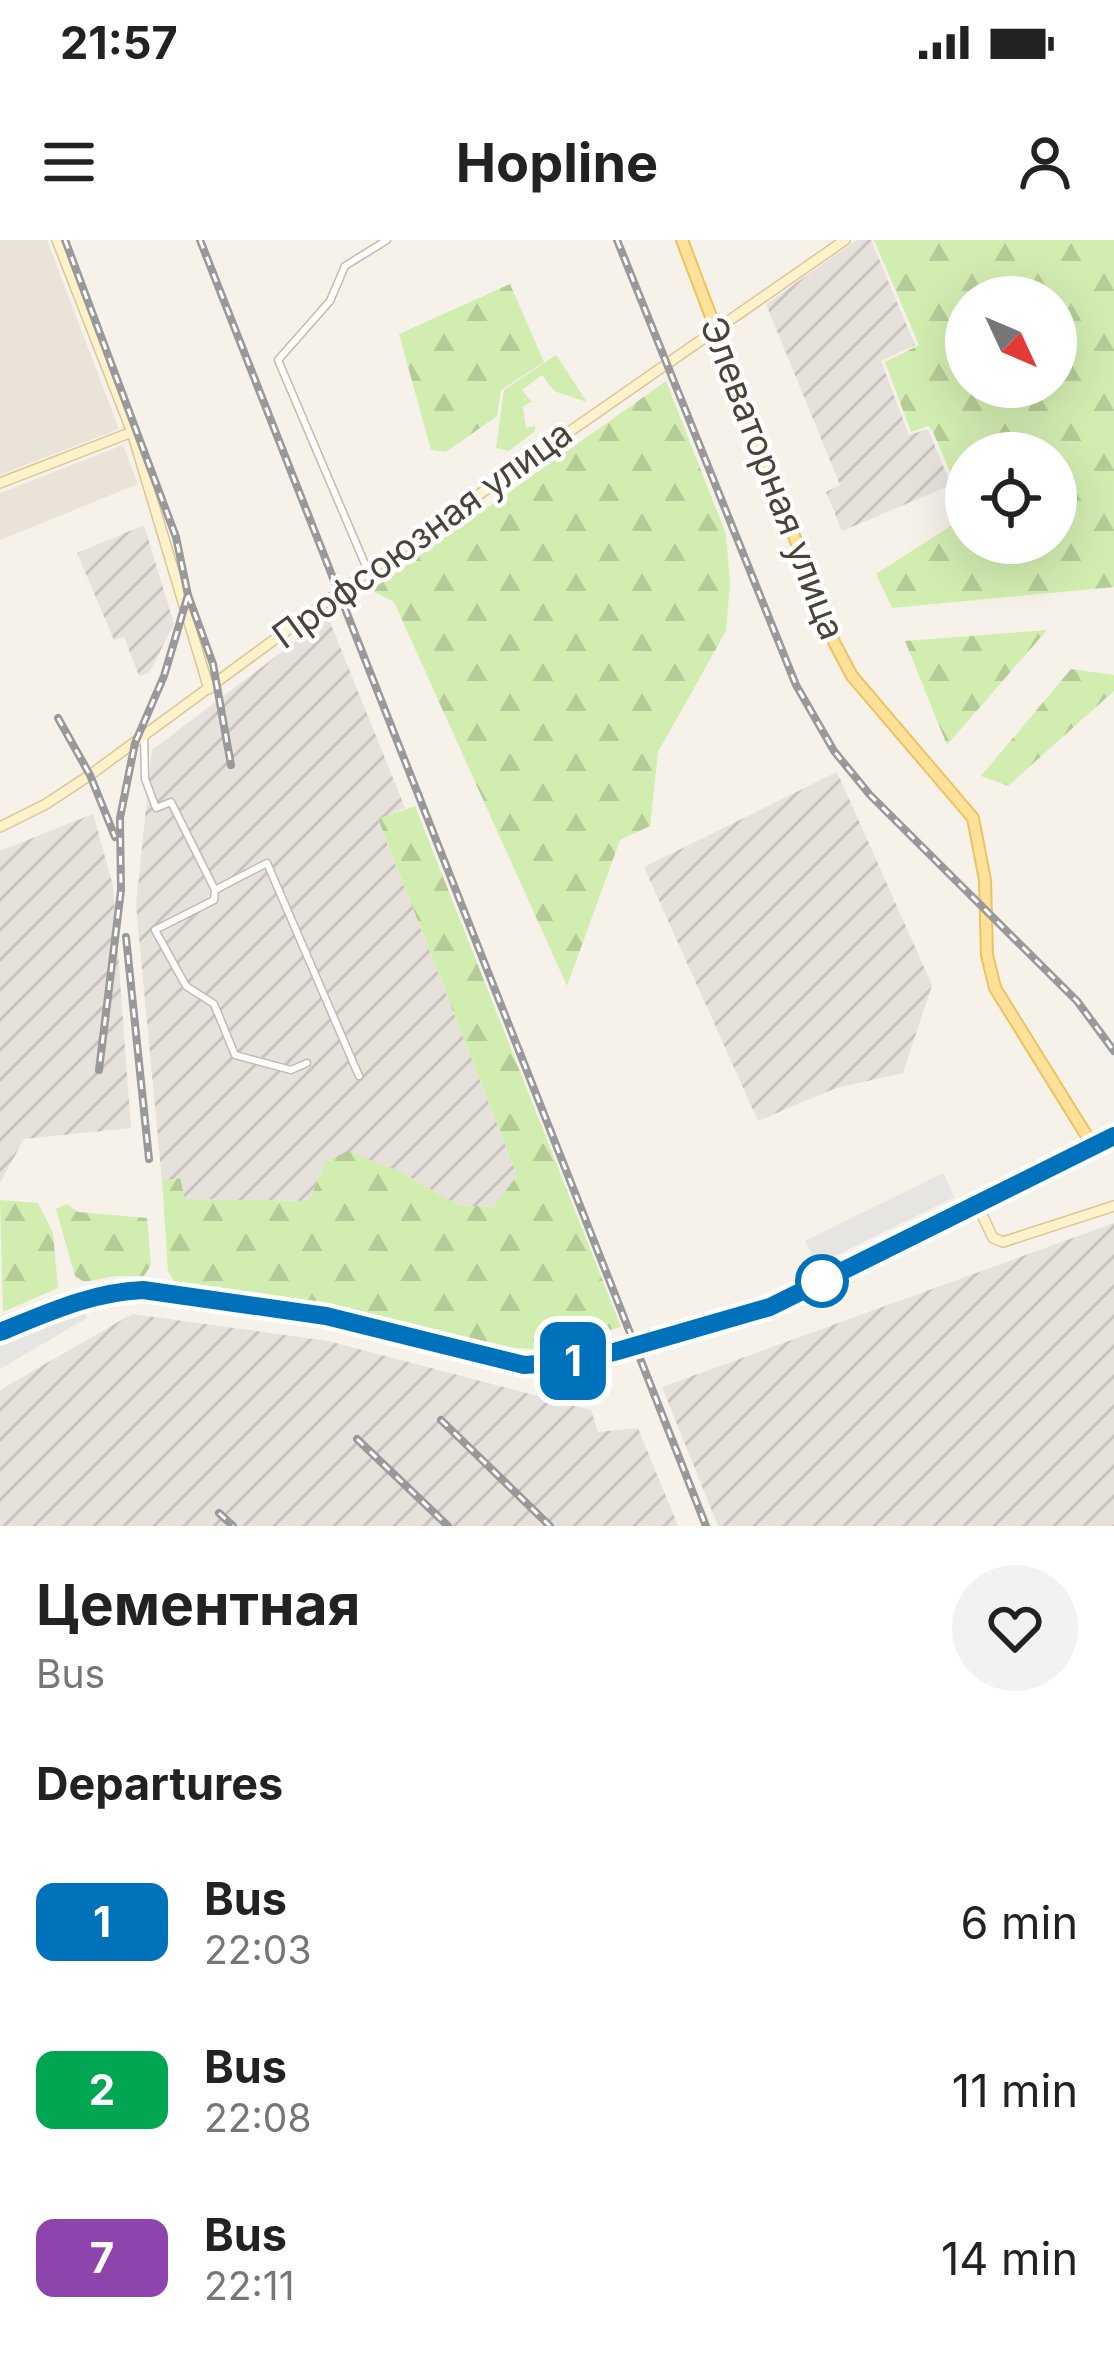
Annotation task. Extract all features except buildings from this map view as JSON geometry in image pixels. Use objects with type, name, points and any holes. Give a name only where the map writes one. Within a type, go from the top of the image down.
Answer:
[{"type":"main road","points":[[57,240],[133,432],[209,689]]},
{"type":"main road","name":"Элеваторная улица","points":[[682,240],[835,644],[852,676],[973,818],[986,880],[987,955],[995,988],[1093,1146]]},
{"type":"main road","name":"Профсоюзная улица","points":[[0,827],[46,804],[144,736],[368,571],[845,240]]},
{"type":"main road","points":[[0,483],[133,432]]},
{"type":"main road","points":[[0,1332],[79,1300],[143,1290],[326,1316],[524,1365],[569,1362],[770,1307],[1114,1136]]},
{"type":"main road","points":[[977,1204],[994,1238],[1003,1242],[1114,1205]]},
{"type":"street","points":[[368,571],[278,360],[330,301],[345,266],[387,240]]},
{"type":"street","points":[[144,736],[145,779],[156,808],[171,802],[215,890],[214,900],[155,930],[165,953],[186,986],[214,1004],[235,1055],[291,1070],[307,1064]]},
{"type":"street","points":[[215,890],[267,863],[359,1076]]},
{"type":"shaded area","points":[[0,240],[47,240],[119,429],[0,475]]},
{"type":"shaded area","points":[[857,240],[871,240],[915,345],[881,361],[909,435],[928,429],[945,470],[945,488],[842,531],[826,492],[840,485],[766,304]]},
{"type":"shaded area","points":[[123,445],[138,484],[0,540],[0,493]]},
{"type":"shaded area","points":[[144,525],[174,624],[149,673],[139,676],[124,637],[114,640],[77,553]]},
{"type":"shaded area","points":[[328,617],[405,808],[378,820],[517,1175],[495,1207],[458,1205],[397,1170],[325,1163],[309,1201],[184,1199],[180,1178],[162,1181],[136,905],[152,750]]},
{"type":"shaded area","points":[[837,772],[932,985],[903,1073],[836,1088],[758,1121],[644,867]]},
{"type":"shaded area","points":[[93,814],[113,886],[131,1128],[24,1139],[0,1183],[0,851]]},
{"type":"shaded area","points":[[943,1173],[955,1197],[817,1265],[805,1241]]},
{"type":"shaded area","points":[[1114,1223],[1114,1526],[718,1526],[662,1387]]},
{"type":"shaded area","points":[[83,1309],[87,1318],[0,1369],[0,1342]]},
{"type":"shaded area","points":[[132,1314],[328,1341],[591,1410],[598,1432],[638,1428],[678,1526],[0,1526],[0,1390]]},
{"type":"green space","points":[[874,240],[1114,240],[1114,587],[892,608],[876,574],[945,530],[945,564],[1077,564],[1077,432],[945,432],[945,460],[928,426],[911,432],[885,362],[919,345]]},
{"type":"green space","points":[[510,284],[544,362],[501,390],[497,416],[446,452],[431,450],[399,334]]},
{"type":"green space","points":[[556,355],[587,402],[554,391],[542,375],[522,390],[532,402],[523,406],[526,428],[535,426],[535,431],[509,451],[496,448],[504,390]]},
{"type":"green space","points":[[666,381],[726,534],[730,583],[726,631],[658,752],[650,826],[620,840],[567,986],[394,602],[371,590]]},
{"type":"green space","points":[[1047,630],[947,745],[905,641]]},
{"type":"green space","points":[[1071,669],[1114,675],[1114,691],[1008,786],[981,776]]},
{"type":"green space","points":[[415,806],[621,1327],[537,1349],[515,1348],[335,1307],[174,1281],[168,1271],[162,1181],[180,1178],[185,1199],[309,1201],[325,1163],[347,1151],[397,1170],[458,1205],[494,1207],[517,1175],[378,819]]},
{"type":"green space","points":[[0,1200],[38,1203],[53,1233],[58,1288],[3,1312]]},
{"type":"green space","points":[[67,1204],[78,1212],[147,1218],[151,1265],[144,1276],[84,1282],[75,1276],[56,1209]]},
{"type":"railway","points":[[65,240],[176,537],[188,595],[164,676],[135,743],[120,818],[121,890],[99,1070]]},
{"type":"railway","points":[[200,240],[706,1526]]},
{"type":"railway","points":[[617,240],[796,685],[834,751],[870,795],[1077,1001],[1114,1051]]},
{"type":"railway","points":[[188,595],[213,664],[231,765]]},
{"type":"railway","points":[[58,718],[90,775],[115,837]]},
{"type":"railway","points":[[126,937],[149,1159]]},
{"type":"railway","points":[[441,1420],[550,1526]]},
{"type":"railway","points":[[357,1439],[448,1526]]},
{"type":"railway","points":[[219,1513],[233,1526]]},
{"type":"bus line","name":"1","points":[[0,1332],[79,1300],[143,1290],[326,1316],[524,1365],[569,1362],[770,1307],[1114,1136]]}]
